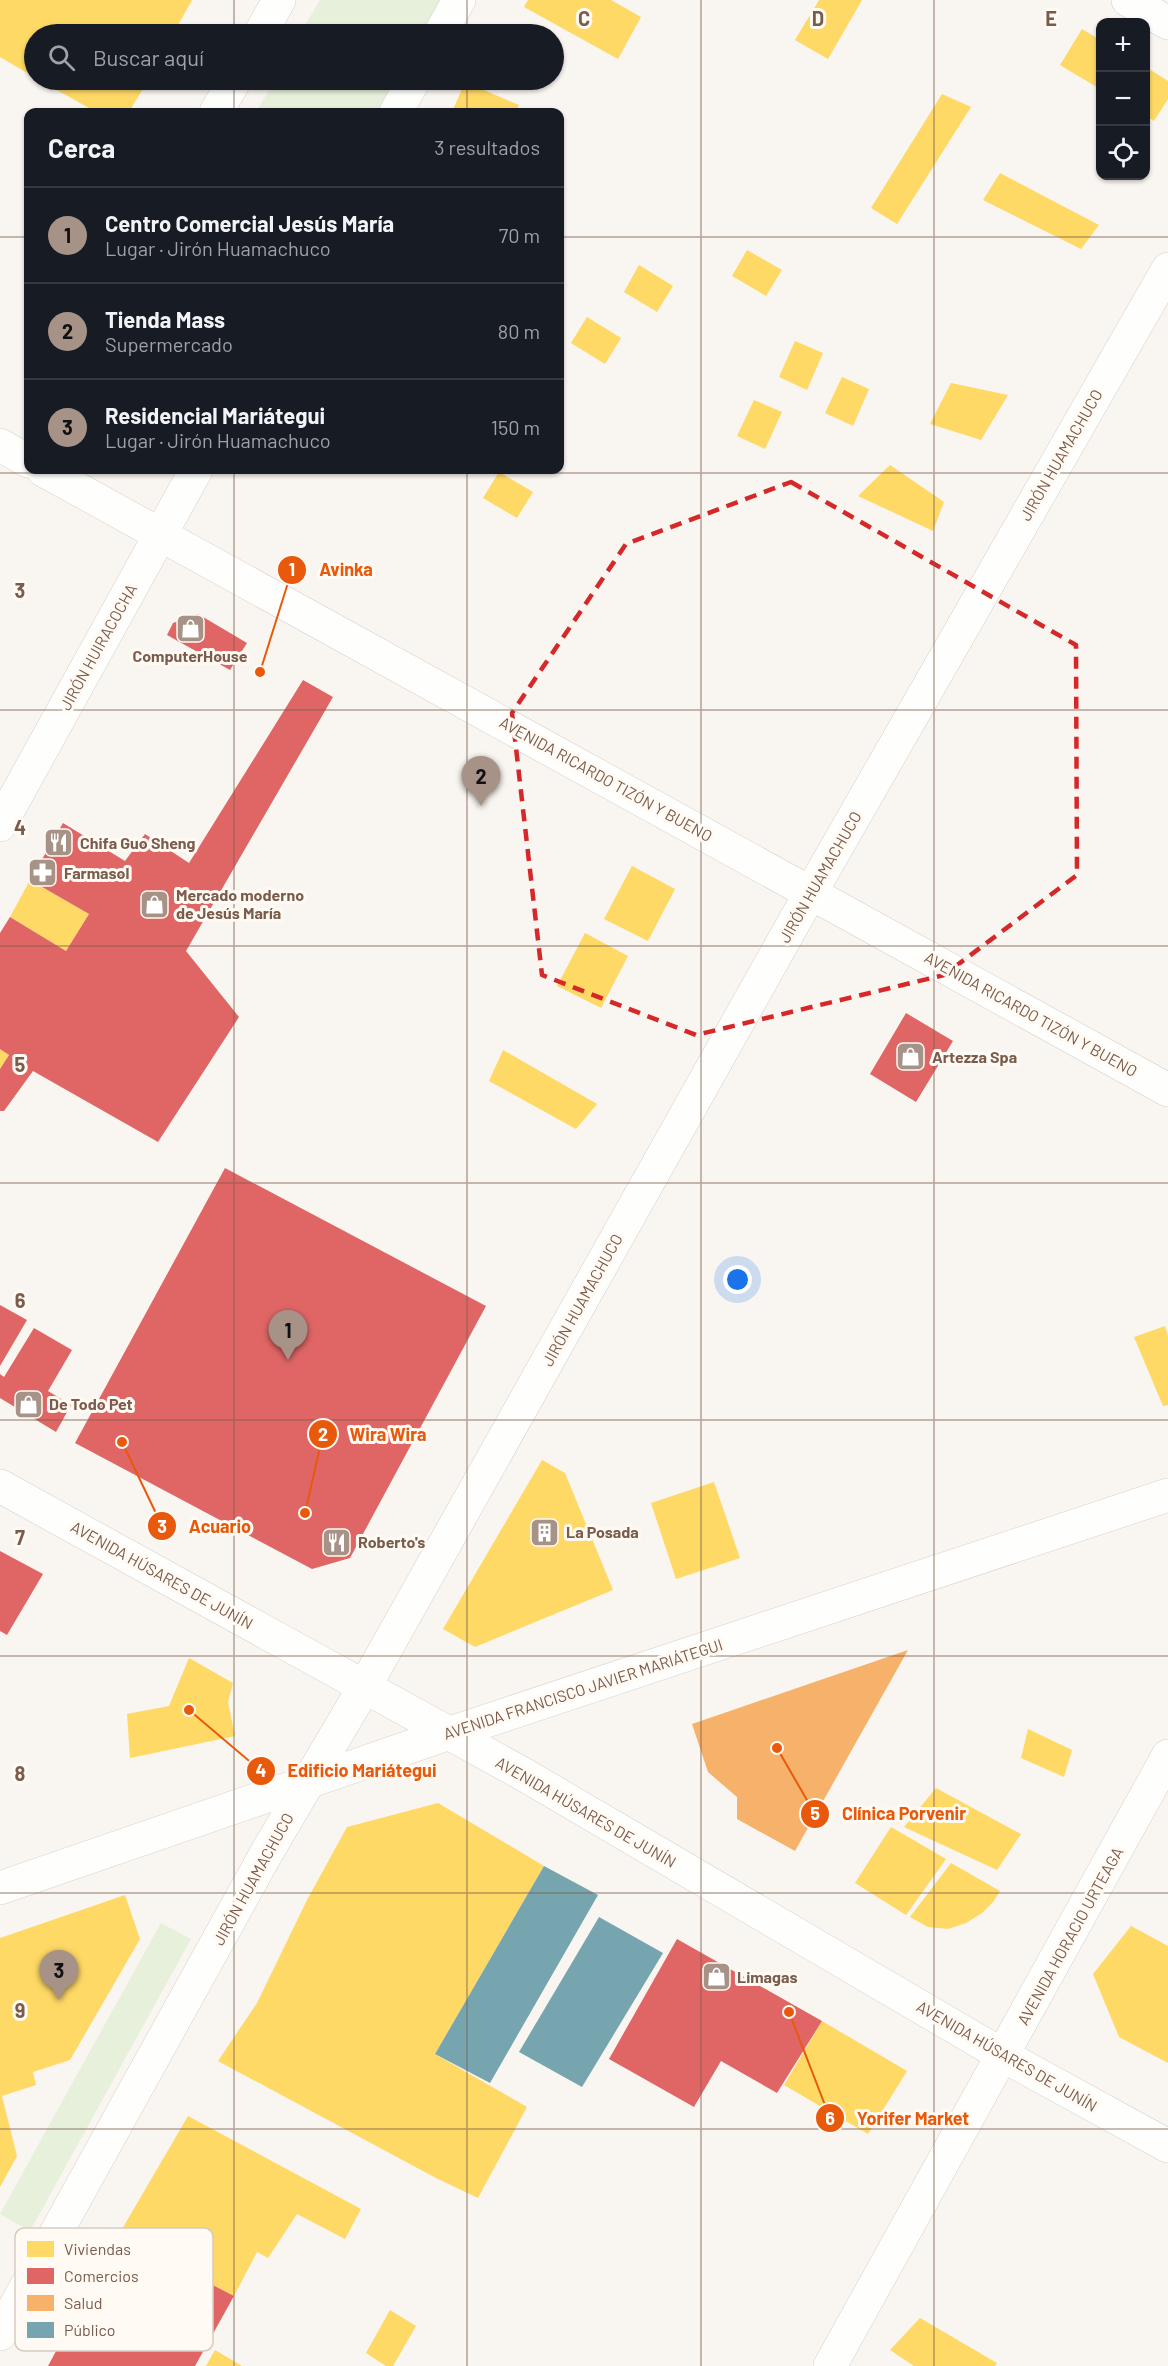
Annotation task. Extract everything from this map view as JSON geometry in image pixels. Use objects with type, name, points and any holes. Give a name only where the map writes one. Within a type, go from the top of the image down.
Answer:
[{"type":"street","points":[[266,24],[279,0]]},
{"type":"street","points":[[446,24],[459,0]]},
{"type":"street","points":[[1128,0],[1168,23]]},
{"type":"street","points":[[218,108],[229,90]]},
{"type":"street","points":[[398,108],[408,90]]},
{"type":"street","name":"JIRÓN HUAMACHUCO","points":[[59,2228],[267,1852],[365,1686],[811,892],[1168,269]]},
{"type":"street","name":"AVENIDA RICARDO TIZÓN Y BUENO","points":[[55,474],[160,535],[1168,1090]]},
{"type":"street","name":"JIRÓN HUIRACOCHA","points":[[0,825],[194,474]]},
{"type":"street","name":"AVENIDA HÚSARES DE JUNÍN","points":[[0,1485],[450,1733],[1004,2056],[1168,2146]]},
{"type":"street","name":"AVENIDA FRANCISCO JAVIER MARIÁTEGUI","points":[[0,1888],[450,1733],[1168,1495]]},
{"type":"street","name":"AVENIDA HORACIO URTEAGA","points":[[830,2366],[1004,2056],[1168,1756]]},
{"type":"street","name":"JIRÓN HUAMACHUCO","points":[[0,2334],[15,2307]]},
{"type":"highlighted area","points":[[791,482],[1076,645],[1077,875],[944,975],[696,1035],[542,975],[512,713],[626,544]]},
{"type":"green space","points":[[320,0],[446,0],[432,24],[306,24]]},
{"type":"green space","points":[[269,90],[395,90],[384,108],[258,108]]},
{"type":"green space","points":[[161,1923],[191,1939],[32,2228],[25,2228],[0,2214]]},
{"type":"building: Viviendas","points":[[0,0],[192,0],[179,24],[24,24],[24,71],[0,57]]},
{"type":"building: Viviendas","points":[[528,0],[611,0],[641,17],[618,59],[564,29],[564,24],[555,24],[524,7]]},
{"type":"building: Viviendas","points":[[819,0],[862,0],[828,59],[795,40]]},
{"type":"building: Viviendas","points":[[1082,29],[1096,38],[1096,87],[1060,65]]},
{"type":"building: Viviendas","points":[[1150,70],[1168,81],[1168,99],[1154,121],[1150,118]]},
{"type":"building: Viviendas","points":[[57,90],[142,90],[131,108],[89,108]]},
{"type":"building: Viviendas","points":[[462,90],[484,90],[519,105],[518,108],[454,108]]},
{"type":"building: Viviendas","points":[[942,94],[971,107],[897,224],[871,208]]},
{"type":"building: Viviendas","points":[[1000,173],[1099,225],[1081,249],[983,200]]},
{"type":"building: Viviendas","points":[[747,250],[782,270],[766,296],[732,276]]},
{"type":"building: Viviendas","points":[[639,265],[673,286],[657,312],[624,292]]},
{"type":"building: Viviendas","points":[[587,317],[621,338],[605,364],[571,343]]},
{"type":"building: Viviendas","points":[[795,341],[823,353],[807,390],[779,377]]},
{"type":"building: Viviendas","points":[[842,377],[869,389],[853,426],[825,413]]},
{"type":"building: Viviendas","points":[[951,383],[1008,395],[981,440],[930,424]]},
{"type":"building: Viviendas","points":[[754,400],[782,412],[765,449],[737,436]]},
{"type":"building: Viviendas","points":[[890,465],[944,502],[933,531],[858,496]]},
{"type":"building: Viviendas","points":[[498,474],[502,474],[533,492],[517,518],[483,498]]},
{"type":"building: Viviendas","points":[[632,866],[675,889],[648,941],[604,919]]},
{"type":"building: Viviendas","points":[[30,880],[89,914],[66,951],[10,917]]},
{"type":"building: Viviendas","points":[[585,933],[628,956],[601,1008],[557,986]]},
{"type":"building: Viviendas","points":[[0,1049],[9,1055],[0,1069]]},
{"type":"building: Viviendas","points":[[503,1050],[597,1104],[576,1129],[489,1081]]},
{"type":"building: Viviendas","points":[[1165,1326],[1168,1336],[1168,1405],[1163,1406],[1134,1337]]},
{"type":"building: Viviendas","name":"La Posada","points":[[542,1460],[565,1473],[613,1590],[475,1647],[443,1629]]},
{"type":"building: Viviendas","points":[[714,1482],[740,1558],[676,1579],[651,1503]]},
{"type":"building: Viviendas","points":[[189,1658],[233,1683],[228,1702],[235,1736],[130,1758],[127,1714],[169,1706]]},
{"type":"building: Viviendas","points":[[1028,1729],[1072,1750],[1064,1777],[1021,1758]]},
{"type":"building: Viviendas","points":[[936,1788],[1021,1834],[997,1870],[904,1827]]},
{"type":"building: Viviendas","points":[[438,1803],[544,1866],[435,2054],[527,2107],[478,2198],[436,2178],[218,2061],[257,2003],[307,1900],[347,1827]]},
{"type":"building: Viviendas","points":[[891,1827],[946,1859],[906,1915],[855,1883]]},
{"type":"building: Viviendas","points":[[951,1863],[1000,1891],[982,1913],[966,1923],[948,1929],[928,1927],[910,1917]]},
{"type":"building: Viviendas","points":[[125,1895],[140,1939],[70,2060],[33,2072],[36,2085],[2,2096],[17,2156],[0,2187],[0,1938]]},
{"type":"building: Viviendas","points":[[1131,1926],[1168,1946],[1168,2063],[1119,2037],[1093,1974]]},
{"type":"building: Viviendas","points":[[822,2021],[907,2071],[868,2134],[784,2085]]},
{"type":"building: Viviendas","points":[[188,2116],[361,2209],[345,2239],[297,2214],[268,2258],[257,2252],[234,2296],[213,2285],[213,2228],[123,2228]]},
{"type":"building: Viviendas","points":[[390,2310],[416,2326],[393,2366],[386,2366],[366,2353]]},
{"type":"building: Viviendas","points":[[920,2318],[997,2363],[995,2366],[914,2366],[890,2350]]},
{"type":"building: Viviendas","points":[[215,2350],[242,2366],[206,2366]]},
{"type":"building: Comercios","points":[[198,614],[247,643],[230,670],[167,635],[173,623]]},
{"type":"building: Comercios","name":"Mercado moderno de Jesús María","points":[[303,680],[333,697],[186,951],[239,1017],[158,1142],[33,1071],[4,1111],[0,1111],[0,1069],[9,1055],[0,1049],[0,933],[10,917],[66,951],[89,914],[30,880],[63,823],[125,861],[145,834],[189,863]]},
{"type":"building: Comercios","name":"Artezza Spa","points":[[906,1013],[953,1041],[916,1102],[870,1074]]},
{"type":"building: Comercios","points":[[225,1168],[486,1306],[350,1558],[312,1569],[75,1443]]},
{"type":"building: Comercios","points":[[0,1305],[27,1320],[0,1366]]},
{"type":"building: Comercios","points":[[34,1328],[72,1350],[48,1391],[71,1405],[56,1432],[0,1398],[0,1374],[4,1377]]},
{"type":"building: Comercios","points":[[0,1551],[43,1574],[7,1635],[0,1631]]},
{"type":"building: Comercios","points":[[677,1939],[822,2021],[777,2093],[721,2061],[694,2107],[609,2059]]},
{"type":"building: Comercios","points":[[213,2285],[234,2296],[213,2334]]},
{"type":"building: Comercios","points":[[56,2351],[203,2351],[195,2366],[48,2366]]},
{"type":"building: Salud","points":[[908,1650],[795,1851],[737,1819],[737,1797],[708,1772],[692,1724]]},
{"type":"building: Público","points":[[544,1866],[598,1895],[490,2083],[435,2054]]},
{"type":"building: Público","points":[[599,1917],[663,1953],[582,2087],[519,2052]]},
{"type":"place","name":"ComputerHouse","points":[[190,628]]},
{"type":"place","name":"Avinka","points":[[260,672]]},
{"type":"place","name":"Tienda Mass","points":[[481,806]]},
{"type":"place","name":"Chifa Guo Sheng","points":[[59,843]]},
{"type":"place","name":"Farmasol","points":[[43,873]]},
{"type":"place","name":"Mercado moderno de Jesús María","points":[[155,904]]},
{"type":"place","name":"Artezza Spa","points":[[911,1057]]},
{"type":"place","name":"Centro Comercial Jesús María","points":[[288,1360]]},
{"type":"place","name":"De Todo Pet","points":[[28,1404]]},
{"type":"place","name":"Acuario","points":[[122,1442]]},
{"type":"place","name":"Wira Wira","points":[[305,1513]]},
{"type":"place","name":"La Posada","points":[[545,1532]]},
{"type":"place","name":"Roberto's","points":[[337,1542]]},
{"type":"place","name":"Edificio Mariátegui","points":[[189,1710]]},
{"type":"place","name":"Clínica Porvenir","points":[[777,1748]]},
{"type":"place","name":"Limagas","points":[[716,1977]]},
{"type":"place","name":"Residencial Mariátegui","points":[[59,2000]]},
{"type":"place","name":"Yorifer Market","points":[[789,2012]]}]
